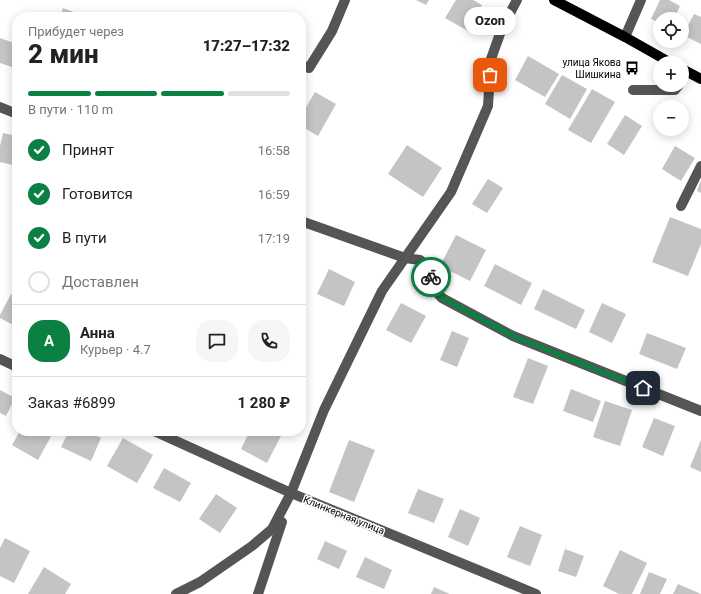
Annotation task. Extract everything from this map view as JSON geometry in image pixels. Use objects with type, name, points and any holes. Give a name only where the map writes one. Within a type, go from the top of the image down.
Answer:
[{"type":"main road","points":[[554,0],[659,56]]},
{"type":"main road","points":[[689,73],[701,79]]},
{"type":"street","points":[[306,67],[309,68],[332,31],[345,0]]},
{"type":"street","points":[[258,594],[291,494],[324,410],[382,291],[451,192],[488,106],[491,59],[502,28],[516,0]]},
{"type":"street","points":[[625,37],[641,0]]},
{"type":"street","points":[[633,90],[653,90]]},
{"type":"street","points":[[0,107],[12,112]]},
{"type":"street","points":[[681,206],[701,166]]},
{"type":"street","points":[[306,223],[405,258],[420,260],[430,267],[431,286],[442,298],[513,336],[701,411]]},
{"type":"street","points":[[0,359],[12,365]]},
{"type":"street","name":"Клинкерная улица","points":[[165,436],[291,494],[536,594]]},
{"type":"street","points":[[176,594],[206,578],[272,530],[291,494]]},
{"type":"building","points":[[416,0],[429,0],[426,5]]},
{"type":"building","points":[[456,0],[473,0],[482,5],[468,31],[445,18]]},
{"type":"building","points":[[660,0],[669,0],[680,6],[677,12],[654,12]]},
{"type":"building","points":[[63,8],[74,12],[62,12]]},
{"type":"building","points":[[694,14],[701,17],[701,44],[689,38],[689,24]]},
{"type":"building","points":[[0,38],[12,42],[12,67],[0,63]]},
{"type":"building","points":[[528,56],[559,74],[545,97],[515,80]]},
{"type":"building","points":[[562,75],[587,89],[570,119],[545,104]]},
{"type":"building","points":[[592,89],[615,102],[591,143],[568,130]]},
{"type":"building","points":[[315,92],[336,104],[318,136],[306,129],[306,107]]},
{"type":"building","points":[[625,115],[642,126],[624,155],[607,144]]},
{"type":"building","points":[[3,133],[12,135],[12,165],[0,162],[0,146]]},
{"type":"building","points":[[407,145],[442,168],[423,197],[388,174]]},
{"type":"building","points":[[675,146],[695,158],[681,181],[662,169]]},
{"type":"building","points":[[488,179],[503,188],[487,213],[472,204]]},
{"type":"building","points":[[701,180],[701,193],[697,191]]},
{"type":"building","points":[[670,217],[701,229],[701,244],[688,276],[652,262]]},
{"type":"building","points":[[456,235],[486,250],[470,281],[440,266]]},
{"type":"building","points":[[495,264],[532,283],[521,305],[484,286]]},
{"type":"building","points":[[329,269],[355,282],[344,306],[317,294]]},
{"type":"building","points":[[543,289],[585,310],[576,329],[534,309]]},
{"type":"building","points":[[11,294],[12,324],[0,318],[0,315]]},
{"type":"building","points":[[401,303],[426,316],[411,343],[386,330]]},
{"type":"building","points":[[602,303],[626,314],[612,343],[589,332]]},
{"type":"building","points":[[452,331],[469,338],[457,367],[440,360]]},
{"type":"building","points":[[647,333],[686,348],[677,369],[639,354]]},
{"type":"building","points":[[528,358],[548,366],[533,404],[513,397]]},
{"type":"building","points":[[571,389],[601,401],[593,422],[563,411]]},
{"type":"building","points":[[0,390],[12,396],[12,404],[6,416],[0,413]]},
{"type":"building","points":[[605,401],[632,410],[620,446],[593,437]]},
{"type":"building","points":[[654,418],[675,426],[663,456],[642,447]]},
{"type":"building","points":[[17,436],[51,436],[38,460],[12,445]]},
{"type":"building","points":[[66,436],[97,436],[101,438],[91,461],[61,447]]},
{"type":"building","points":[[248,436],[281,436],[267,463],[241,449]]},
{"type":"building","points":[[123,438],[153,455],[137,483],[107,466]]},
{"type":"building","points":[[349,440],[375,450],[354,502],[329,492]]},
{"type":"building","points":[[701,440],[701,472],[690,467]]},
{"type":"building","points":[[164,468],[191,483],[180,502],[153,488]]},
{"type":"building","points":[[418,489],[444,499],[434,523],[408,513]]},
{"type":"building","points":[[216,494],[237,508],[220,533],[199,519]]},
{"type":"building","points":[[460,509],[480,518],[468,546],[448,537]]},
{"type":"building","points":[[520,526],[542,535],[530,566],[507,557]]},
{"type":"building","points":[[5,538],[30,551],[14,583],[0,576],[0,548]]},
{"type":"building","points":[[325,541],[347,551],[339,569],[317,559]]},
{"type":"building","points":[[565,549],[584,556],[576,577],[558,571]]},
{"type":"building","points":[[620,550],[647,563],[632,594],[619,594],[603,586]]},
{"type":"building","points":[[365,557],[392,570],[384,589],[356,577]]},
{"type":"building","points":[[44,567],[71,584],[65,594],[28,594]]},
{"type":"building","points":[[649,572],[667,579],[660,594],[640,594]]},
{"type":"building","points":[[678,584],[701,594],[673,594]]},
{"type":"building","points":[[434,587],[450,594],[431,594]]},
{"type":"way so far","points":[[431,277],[430,267],[420,260],[405,258],[451,192],[488,106],[490,75]]},
{"type":"place","name":"улица Якова Шишкина","points":[[632,68]]},
{"type":"place","name":"Ozon","points":[[490,75]]},
{"type":"route","points":[[431,277],[431,286],[442,298],[513,336],[643,388]]}]
